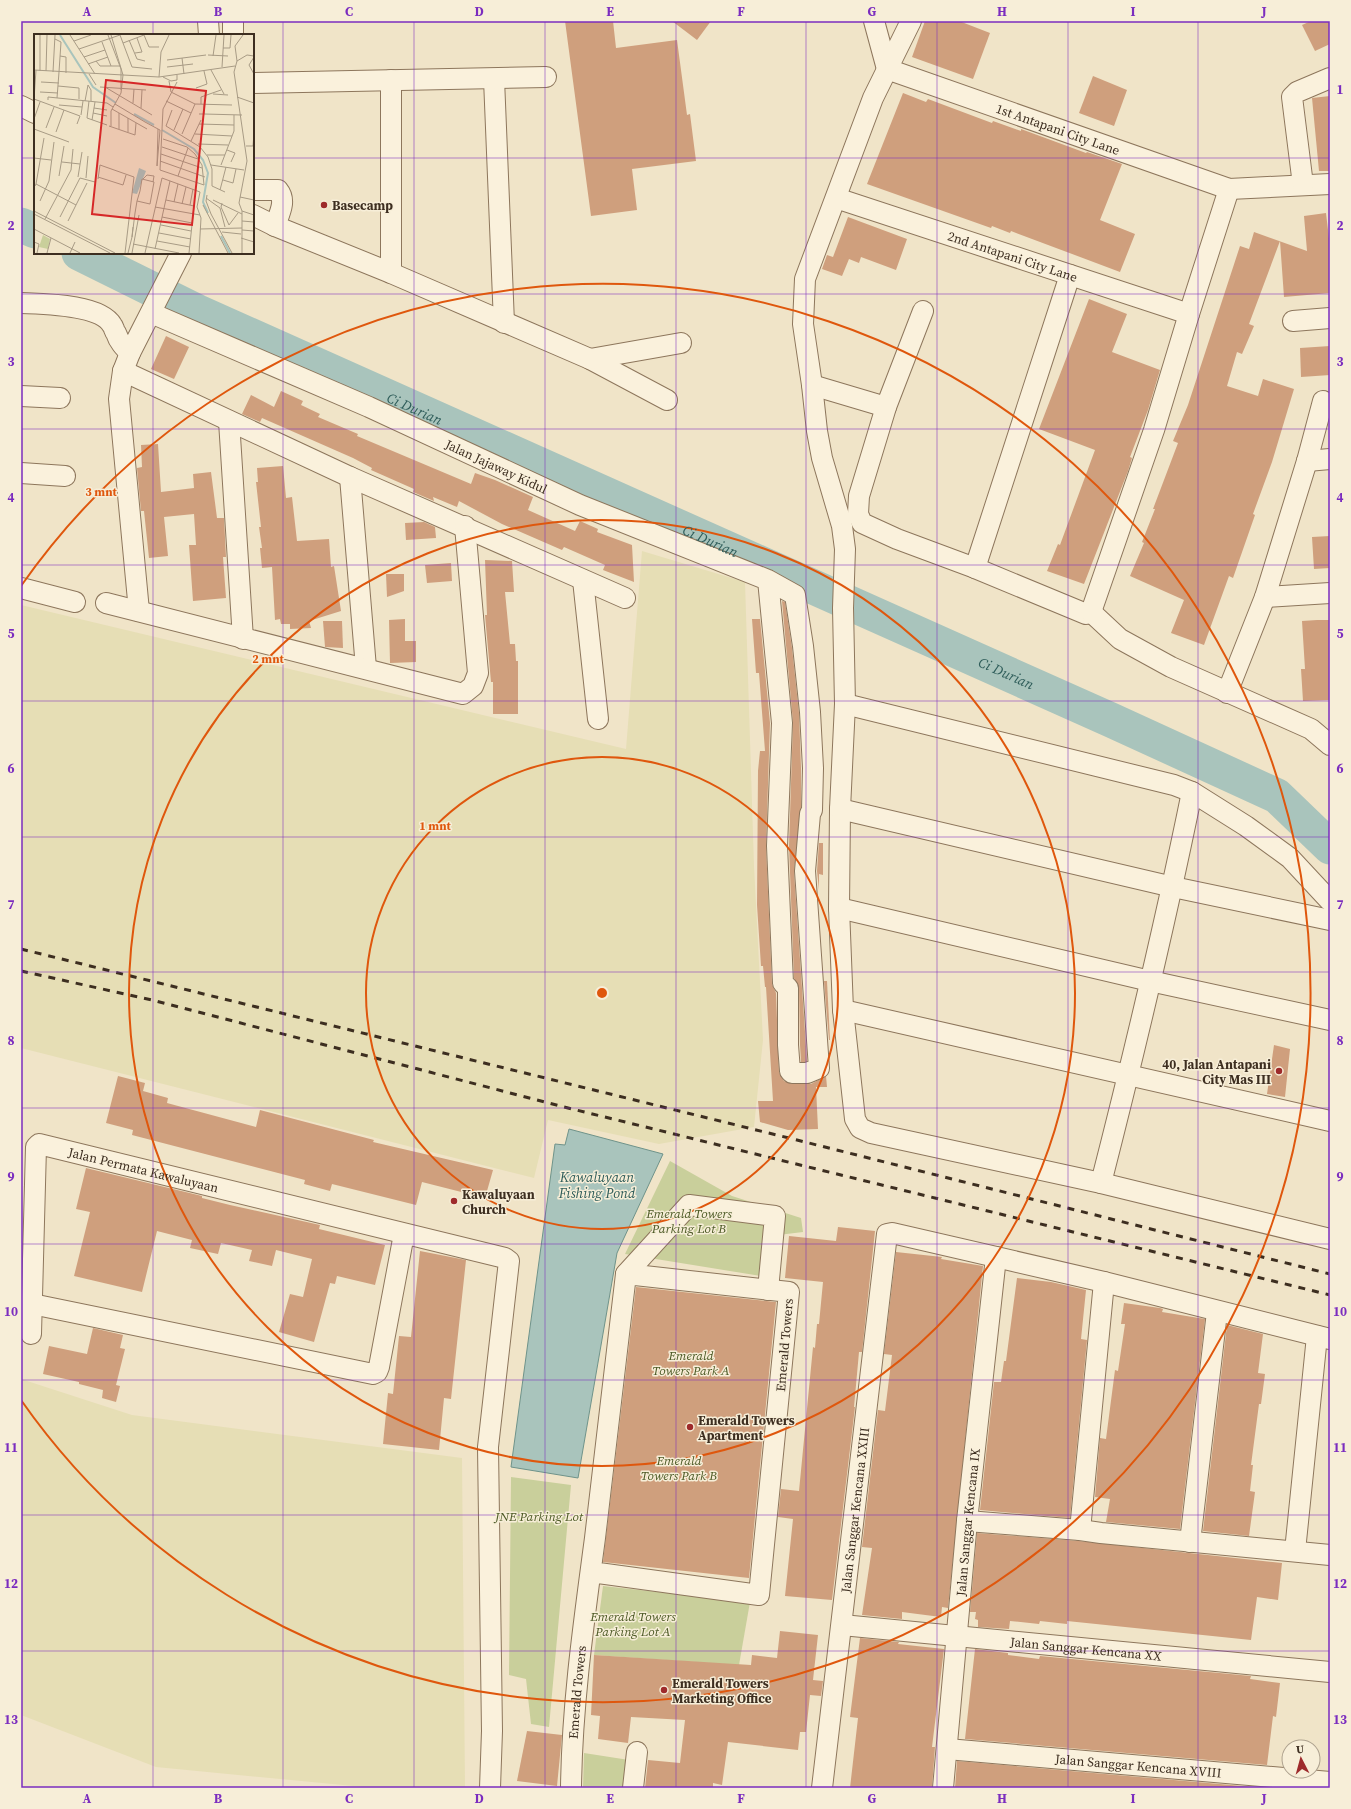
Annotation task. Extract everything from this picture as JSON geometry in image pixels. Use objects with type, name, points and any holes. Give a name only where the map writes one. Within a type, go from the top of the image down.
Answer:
[{"type":"street","points":[[208,21],[209,34]]},
{"type":"street","points":[[233,21],[234,34]]},
{"type":"street","points":[[874,21],[887,69]]},
{"type":"street","points":[[911,21],[873,98],[805,279],[803,324],[822,458],[842,526],[845,549],[843,608],[845,704],[840,809],[839,908],[843,1010],[855,1119],[860,1128],[871,1133],[1101,1184],[1330,1239]]},
{"type":"street","name":"1st Antapani City Lane","points":[[887,69],[1229,190]]},
{"type":"street","points":[[254,83],[546,77]]},
{"type":"street","points":[[1303,185],[1292,98],[1297,92],[1330,78]]},
{"type":"street","points":[[494,79],[504,323]]},
{"type":"street","points":[[391,80],[391,273]]},
{"type":"street","points":[[21,98],[34,97]]},
{"type":"street","points":[[21,106],[34,112]]},
{"type":"street","points":[[1091,612],[1154,430],[1229,190],[1330,184]]},
{"type":"street","points":[[254,190],[278,190],[282,195],[282,203],[274,226]]},
{"type":"street","name":"2nd Antapani City Lane","points":[[836,198],[1189,314]]},
{"type":"street","points":[[254,216],[274,226],[391,273],[590,359],[667,400]]},
{"type":"street","points":[[139,611],[119,400],[123,371],[130,353],[177,259]]},
{"type":"street","points":[[975,568],[1070,275]]},
{"type":"street","points":[[21,304],[49,304],[89,311],[104,317],[112,325],[120,343],[130,353]]},
{"type":"street","name":"Jalan Jajaway Kidul","points":[[152,311],[369,407],[580,505],[768,580],[795,595],[804,646],[813,768],[812,810],[810,814],[805,871],[819,1068],[807,1073],[792,1073],[790,1071],[788,1045],[788,988],[783,983],[778,892],[778,806],[782,723],[768,580]]},
{"type":"street","points":[[924,311],[886,406],[859,496],[858,514],[862,523],[897,539],[975,568],[1086,614],[1091,612]]},
{"type":"street","points":[[1294,321],[1330,318]]},
{"type":"street","points":[[590,359],[681,343]]},
{"type":"street","points":[[123,371],[350,477],[465,526],[625,598]]},
{"type":"street","points":[[812,385],[886,406]]},
{"type":"street","points":[[21,396],[60,398]]},
{"type":"street","points":[[1228,693],[1265,597],[1307,460],[1323,401]]},
{"type":"street","points":[[229,421],[243,639]]},
{"type":"street","points":[[1307,460],[1330,459]]},
{"type":"street","points":[[21,474],[65,476]]},
{"type":"street","points":[[350,477],[366,668]]},
{"type":"street","points":[[106,603],[464,694],[473,686],[478,673],[465,526]]},
{"type":"street","points":[[583,580],[598,719]]},
{"type":"street","points":[[21,588],[75,602]]},
{"type":"street","points":[[1265,597],[1330,593]]},
{"type":"street","points":[[1091,612],[1120,638],[1171,667],[1228,693],[1321,728],[1330,745]]},
{"type":"street","points":[[845,704],[1174,784],[1192,792],[1246,826],[1290,858],[1330,901]]},
{"type":"street","points":[[1101,1184],[1129,1075],[1173,886],[1192,792]]},
{"type":"street","points":[[840,809],[1173,886],[1330,920]]},
{"type":"street","points":[[839,908],[1150,981],[1330,1020]]},
{"type":"street","points":[[843,1010],[1330,1121]]},
{"type":"street","name":"Jalan Permata Kawaluyaan","points":[[30,1334],[36,1146],[38,1144],[481,1252],[505,1258],[509,1261],[510,1266],[488,1447],[492,1731],[490,1788]]},
{"type":"street","points":[[626,1274],[689,1205],[775,1216],[768,1290]]},
{"type":"street","name":"Jalan Sanggar Kencana XXIII","points":[[822,1788],[842,1625],[885,1236],[889,1233],[996,1256]]},
{"type":"street","points":[[32,1304],[372,1374],[377,1372],[379,1367],[404,1234]]},
{"type":"street","points":[[996,1256],[1104,1282],[1217,1312],[1324,1337],[1295,1551]]},
{"type":"street","name":"Jalan Sanggar Kencana IX","points":[[943,1788],[967,1521],[996,1256]]},
{"type":"street","name":"Emerald Towers","points":[[571,1788],[572,1736],[591,1572],[626,1274],[789,1292],[759,1594],[591,1572]]},
{"type":"street","points":[[1080,1530],[1104,1282]]},
{"type":"street","points":[[1190,1542],[1217,1312]]},
{"type":"street","points":[[967,1521],[1080,1530],[1330,1555]]},
{"type":"street","name":"Jalan Sanggar Kencana XX","points":[[842,1625],[1330,1672]]},
{"type":"street","name":"Jalan Sanggar Kencana XVIII","points":[[947,1749],[1330,1782]]},
{"type":"street","points":[[634,1788],[637,1752]]},
{"type":"shaded area","points":[[642,551],[745,582],[754,866],[763,1040],[754,1127],[659,1144],[548,1120],[534,1178],[21,1048],[21,605],[626,749]]},
{"type":"shaded area","points":[[21,1379],[132,1415],[462,1458],[465,1788],[374,1788],[156,1767],[21,1715]]},
{"type":"green space","name":"Emerald Towers Parking Lot B","points":[[670,1161],[732,1196],[801,1218],[803,1232],[770,1236],[767,1277],[625,1254]]},
{"type":"green space","name":"JNE Parking Lot","points":[[511,1477],[571,1485],[549,1727],[531,1724],[526,1679],[509,1675]]},
{"type":"green space","name":"Emerald Towers Parking Lot A","points":[[603,1586],[750,1602],[739,1665],[594,1655]]},
{"type":"green space","points":[[584,1753],[629,1760],[627,1788],[583,1788]]},
{"type":"water","name":"Kawaluyaan Fishing Pond","points":[[569,1129],[663,1154],[617,1253],[578,1478],[511,1467],[555,1144],[565,1145]]},
{"type":"building","points":[[565,21],[613,21],[616,48],[677,40],[687,115],[690,114],[696,161],[632,169],[637,210],[591,216]]},
{"type":"building","points":[[672,21],[711,21],[697,40]]},
{"type":"building","points":[[925,21],[959,21],[990,33],[973,79],[912,57]]},
{"type":"building","points":[[1311,21],[1330,21],[1330,44],[1315,51],[1302,25]]},
{"type":"building","points":[[1093,76],[1127,90],[1114,126],[1079,113]]},
{"type":"building","points":[[903,93],[926,102],[928,99],[992,123],[993,121],[1021,131],[1021,129],[1086,153],[1087,152],[1122,164],[1100,220],[1135,234],[1120,272],[1011,231],[1010,233],[992,226],[991,228],[867,184]]},
{"type":"building","points":[[1330,96],[1330,171],[1319,171],[1312,98]]},
{"type":"building","points":[[1326,213],[1330,247],[1330,293],[1284,297],[1280,241],[1307,251],[1304,216]]},
{"type":"building","points":[[848,217],[907,239],[896,270],[861,257],[859,263],[849,259],[842,276],[822,269],[827,255],[833,257]]},
{"type":"building","points":[[1254,232],[1280,241],[1249,324],[1254,326],[1242,354],[1237,352],[1227,386],[1258,396],[1263,379],[1294,389],[1272,462],[1253,514],[1255,515],[1233,578],[1229,576],[1204,645],[1171,633],[1184,600],[1130,576],[1144,543],[1142,542],[1155,509],[1153,509],[1178,443],[1173,441],[1188,405],[1240,246],[1249,249]]},
{"type":"building","points":[[1089,299],[1127,314],[1112,352],[1160,370],[1148,410],[1130,457],[1132,458],[1128,471],[1084,584],[1047,571],[1058,544],[1060,545],[1095,450],[1039,429]]},
{"type":"building","points":[[166,336],[189,347],[174,379],[151,369]]},
{"type":"building","points":[[1330,346],[1330,375],[1301,377],[1300,348]]},
{"type":"building","points":[[281,391],[303,401],[301,405],[320,414],[318,417],[358,434],[357,436],[471,484],[475,473],[495,480],[533,497],[528,510],[575,531],[580,521],[598,529],[597,532],[632,545],[634,582],[603,570],[605,565],[564,547],[562,550],[502,524],[459,501],[457,507],[433,497],[434,501],[413,492],[414,489],[371,470],[372,468],[353,458],[262,418],[260,422],[242,414],[251,395],[274,407]]},
{"type":"building","points":[[158,444],[161,492],[194,488],[193,474],[211,472],[217,518],[224,518],[226,557],[223,557],[226,598],[193,601],[189,545],[196,545],[194,514],[164,517],[168,556],[149,558],[144,511],[141,511],[137,468],[142,467],[141,445]]},
{"type":"building","points":[[283,466],[286,498],[292,497],[297,541],[329,539],[331,567],[334,566],[341,611],[309,621],[311,628],[290,629],[290,624],[281,624],[280,619],[275,620],[272,567],[262,568],[260,548],[262,548],[259,527],[261,527],[256,482],[258,482],[257,468]]},
{"type":"building","points":[[424,522],[435,527],[436,538],[406,540],[405,523]]},
{"type":"building","points":[[1330,536],[1330,568],[1314,569],[1312,537]]},
{"type":"building","points":[[485,560],[512,561],[514,592],[505,592],[510,644],[515,644],[516,661],[518,661],[518,714],[493,714],[493,682],[491,682],[485,615],[487,615]]},
{"type":"building","points":[[451,563],[452,581],[427,583],[425,565]]},
{"type":"building","points":[[386,574],[404,574],[404,591],[387,597]]},
{"type":"building","points":[[782,601],[785,602],[792,648],[799,713],[801,807],[794,872],[807,1061],[805,1062],[801,1062],[799,988],[794,978],[789,846],[793,722]]},
{"type":"building","points":[[405,619],[405,641],[416,641],[416,662],[390,663],[389,620]]},
{"type":"building","points":[[752,619],[760,619],[770,723],[766,846],[772,984],[776,993],[779,1072],[784,1081],[792,1084],[811,1084],[826,1076],[827,1087],[816,1087],[818,1129],[788,1130],[760,1122],[758,1101],[773,1101],[766,987],[763,966],[761,966],[757,905],[758,771],[760,751],[765,751],[759,673],[756,673]]},
{"type":"building","points":[[1330,620],[1330,700],[1303,701],[1301,669],[1305,669],[1302,621]]},
{"type":"building","points":[[323,621],[342,621],[343,648],[325,647]]},
{"type":"building","points":[[819,842],[823,843],[823,875],[819,874],[819,890],[817,871]]},
{"type":"building","points":[[824,981],[827,981],[830,1040],[829,1040]]},
{"type":"building","name":"40, Jalan Antapani City Mas III","points":[[1274,1045],[1290,1049],[1285,1097],[1267,1094]]},
{"type":"building","points":[[118,1076],[145,1083],[143,1091],[168,1098],[167,1103],[256,1127],[260,1110],[374,1140],[373,1142],[493,1170],[485,1198],[422,1182],[416,1205],[332,1184],[330,1191],[304,1184],[305,1180],[132,1135],[133,1130],[106,1123]]},
{"type":"building","points":[[86,1168],[202,1196],[202,1198],[230,1205],[320,1225],[319,1229],[385,1245],[375,1285],[337,1276],[335,1284],[330,1283],[314,1342],[279,1332],[290,1294],[303,1297],[312,1259],[276,1250],[272,1266],[249,1261],[252,1250],[221,1243],[218,1254],[190,1248],[192,1240],[157,1231],[142,1292],[74,1276],[90,1212],[76,1209]]},
{"type":"building","points":[[838,1227],[875,1231],[862,1352],[859,1352],[855,1407],[832,1600],[785,1596],[793,1519],[778,1517],[781,1489],[799,1491],[813,1347],[815,1348],[817,1324],[819,1324],[823,1282],[785,1278],[789,1236],[836,1241]]},
{"type":"building","points":[[420,1251],[466,1260],[451,1399],[444,1398],[439,1450],[383,1444],[388,1393],[393,1394],[399,1336],[411,1337]]},
{"type":"building","points":[[896,1252],[942,1257],[941,1259],[983,1266],[948,1608],[942,1607],[941,1617],[902,1612],[902,1619],[862,1615],[872,1548],[862,1547],[878,1410],[885,1411],[892,1355],[884,1354]]},
{"type":"building","points":[[1017,1278],[1051,1282],[1086,1290],[1081,1339],[1087,1340],[1070,1518],[980,1510],[994,1382],[1001,1382],[1004,1361],[1006,1361]]},
{"type":"building","name":"Emerald Towers Apartment","points":[[636,1287],[776,1302],[749,1578],[603,1562]]},
{"type":"building","points":[[1124,1303],[1160,1308],[1163,1309],[1162,1312],[1205,1319],[1180,1529],[1106,1522],[1110,1499],[1095,1497],[1100,1438],[1106,1439],[1115,1370],[1118,1371],[1125,1324],[1121,1324]]},
{"type":"building","points":[[1227,1325],[1263,1334],[1258,1373],[1265,1374],[1261,1404],[1259,1404],[1251,1465],[1253,1465],[1250,1491],[1255,1492],[1249,1536],[1203,1531]]},
{"type":"building","points":[[93,1328],[123,1335],[120,1348],[125,1349],[116,1385],[120,1386],[116,1402],[102,1398],[103,1390],[79,1384],[79,1382],[43,1374],[49,1346],[87,1354]]},
{"type":"building","points":[[977,1533],[1079,1541],[1282,1563],[1278,1600],[1257,1597],[1251,1640],[1067,1621],[1067,1624],[1040,1621],[1039,1624],[1010,1621],[1009,1629],[978,1627],[978,1620],[975,1619],[976,1612],[970,1612]]},
{"type":"building","points":[[780,1631],[818,1635],[813,1680],[823,1681],[821,1696],[810,1695],[806,1732],[800,1732],[798,1750],[728,1742],[722,1785],[713,1783],[713,1788],[645,1788],[648,1760],[680,1763],[685,1720],[631,1717],[628,1743],[598,1739],[600,1716],[591,1715],[594,1655],[751,1665],[752,1655],[777,1658]]},
{"type":"building","points":[[860,1638],[944,1649],[932,1747],[935,1747],[932,1788],[850,1788],[858,1718],[850,1717]]},
{"type":"building","points":[[975,1649],[1039,1659],[1040,1656],[1251,1676],[1250,1679],[1280,1683],[1276,1717],[1273,1716],[1267,1765],[965,1739]]},
{"type":"building","points":[[527,1731],[562,1735],[557,1786],[517,1781]]},
{"type":"building","points":[[957,1761],[1265,1788],[955,1788]]},
{"type":"waterway","name":"Ci Durian","points":[[21,225],[34,231]]},
{"type":"waterway","name":"Ci Durian","points":[[81,254],[198,312],[1111,720],[1277,796],[1330,847]]},
{"type":"railway","points":[[21,949],[797,1140],[1330,1274]]},
{"type":"railway","points":[[21,971],[152,1000],[568,1108],[1330,1295]]},
{"type":"place","name":"Basecamp","points":[[324,205]]},
{"type":"place","name":"40, Jalan Antapani City Mas III","points":[[1279,1071]]},
{"type":"place","name":"Kawaluyaan Church","points":[[454,1201]]},
{"type":"place","name":"Emerald Towers Apartment","points":[[690,1427]]},
{"type":"place","name":"Emerald Towers Marketing Office","points":[[664,1690]]},
{"type":"park label","name":"Emerald Towers Park A","points":[[691,1362]]},
{"type":"park label","name":"Emerald Towers Park B","points":[[679,1468]]}]
